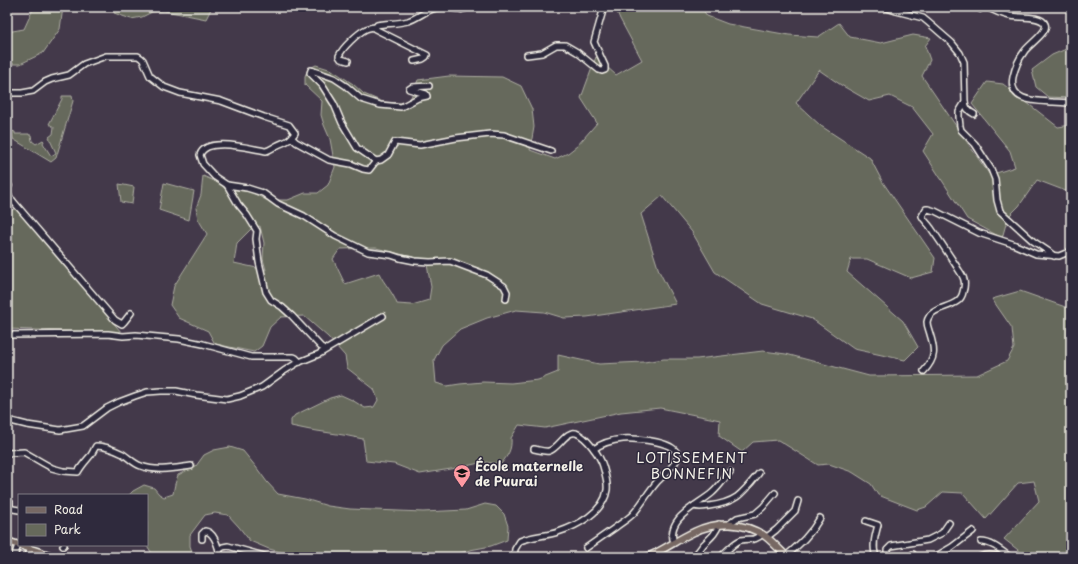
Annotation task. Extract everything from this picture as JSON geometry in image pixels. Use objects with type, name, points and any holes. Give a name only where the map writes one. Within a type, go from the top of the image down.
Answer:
[{"type":"main road","points":[[647,557],[657,553],[695,531],[719,524],[746,527],[764,536],[787,556]]},
{"type":"main road","points":[[7,541],[18,545]]},
{"type":"main road","points":[[21,546],[51,557]]},
{"type":"main road","points":[[981,557],[986,555],[998,557]]},
{"type":"street","points":[[348,61],[341,59],[341,52],[366,28],[375,27],[376,25],[408,21],[430,9],[450,7],[465,10],[469,7]]},
{"type":"street","points":[[527,55],[542,53],[556,45],[565,45],[599,70],[605,70],[605,66],[594,42],[604,7]]},
{"type":"street","points":[[884,7],[923,18],[931,18]]},
{"type":"street","points":[[987,7],[1011,16],[1040,19],[1045,23],[1046,27],[1040,36],[1024,51],[1015,68],[1012,81],[1014,90],[1018,95],[1025,99],[1034,101],[1071,103]]},
{"type":"street","points":[[923,18],[952,43],[960,53],[964,62],[966,108],[969,112],[974,114]]},
{"type":"street","points":[[375,27],[375,29],[390,35],[411,48],[424,52],[427,55],[423,59],[414,61]]},
{"type":"street","points":[[7,93],[22,94],[33,91],[45,82],[69,75],[84,64],[106,56],[139,57],[143,60],[150,76],[164,87],[180,93],[221,101],[289,125],[295,133],[292,138],[270,150],[266,151],[221,144],[206,147],[202,150],[200,155],[204,164],[216,177],[227,185],[257,231],[257,251],[268,296],[271,300],[286,310],[321,347],[326,350]]},
{"type":"street","points":[[376,161],[357,148],[342,123],[334,104],[322,85],[310,73],[311,70],[334,78],[361,99],[380,105],[401,107],[418,98],[427,96],[426,94],[409,89],[412,87],[428,86]]},
{"type":"street","points":[[965,102],[959,112],[958,117],[961,130],[975,144],[991,169],[995,179],[997,200],[1000,211],[1033,241],[1055,256]]},
{"type":"street","points":[[292,138],[296,142],[329,160],[351,164],[369,170],[376,161],[381,160],[388,155],[395,142],[420,145],[456,138],[490,134],[504,135],[551,151]]},
{"type":"street","points":[[227,185],[247,188],[263,193],[278,204],[304,216],[335,236],[368,252],[392,255],[415,261],[450,261],[487,275],[504,286],[507,292],[506,299]]},
{"type":"street","points":[[7,194],[115,320],[122,324],[131,313]]},
{"type":"street","points":[[7,204],[13,200]]},
{"type":"street","points":[[924,371],[932,360],[934,353],[927,324],[929,316],[935,311],[959,300],[963,294],[964,281],[947,250],[930,226],[924,221],[922,216],[925,210],[928,209],[935,211],[980,233],[1013,244],[1036,254],[1059,256],[1071,251]]},
{"type":"street","points":[[7,420],[27,425],[60,430],[83,426],[107,408],[147,392],[176,391],[227,399],[240,396],[262,387],[284,371],[337,344],[383,316]]},
{"type":"street","points":[[7,334],[108,334],[180,339],[244,356],[260,358],[294,357],[300,362]]},
{"type":"street","points":[[514,557],[515,549],[520,541],[558,532],[587,518],[601,505],[607,490],[607,484],[601,461],[594,449],[578,434],[570,434],[549,451],[534,449]]},
{"type":"street","points":[[586,548],[630,516],[678,457],[676,449],[672,447],[641,439],[616,440],[603,444],[594,449]]},
{"type":"street","points":[[7,453],[24,452],[52,468],[74,472],[78,472],[96,446],[102,446],[121,453],[135,463],[151,469],[191,466]]},
{"type":"street","points":[[121,453],[131,465]]},
{"type":"street","points":[[674,543],[672,538],[674,526],[683,514],[712,493],[730,472]]},
{"type":"street","points":[[694,506],[698,508],[718,505],[733,500],[759,473]]},
{"type":"street","points":[[729,524],[737,518],[756,514],[775,493]]},
{"type":"street","points":[[7,500],[10,502],[9,508]]},
{"type":"street","points":[[721,557],[740,540],[756,539],[776,530],[795,511],[798,501]]},
{"type":"street","points":[[787,556],[814,529],[820,518]]},
{"type":"street","points":[[866,521],[878,525],[873,543],[876,557]]},
{"type":"street","points":[[887,557],[887,550],[891,546],[928,540],[942,533],[949,523]]},
{"type":"street","points":[[695,555],[712,537],[719,524]]},
{"type":"street","points":[[202,539],[201,536],[203,533],[208,531],[214,539],[221,557]]},
{"type":"street","points":[[935,557],[944,553],[973,531]]},
{"type":"street","points":[[982,542],[986,542],[1010,557]]},
{"type":"street","points":[[14,557],[18,545]]},
{"type":"street","points":[[219,550],[228,546],[268,557]]},
{"type":"street","points":[[28,557],[30,549]]},
{"type":"green space","points":[[34,7],[63,7],[60,29],[43,53],[20,64],[7,64],[7,32],[24,29]]},
{"type":"green space","points":[[114,7],[212,7],[206,19],[164,11],[152,12],[142,17],[131,19],[114,13]]},
{"type":"green space","points":[[615,7],[701,7],[707,16],[728,24],[789,35],[818,37],[839,23],[850,37],[881,43],[913,35],[931,38],[925,46],[930,60],[922,76],[990,175],[1015,167],[1010,151],[972,104],[987,82],[1003,84],[1058,127],[1071,125],[1071,193],[1037,180],[1019,206],[1008,217],[1002,238],[967,219],[923,151],[933,134],[912,107],[890,96],[869,101],[819,70],[796,103],[821,126],[870,158],[882,181],[935,258],[933,272],[911,278],[867,259],[851,259],[847,272],[903,321],[918,347],[905,360],[854,349],[812,319],[762,304],[715,272],[692,232],[662,196],[641,214],[659,271],[676,304],[587,317],[564,318],[544,312],[516,310],[487,318],[460,329],[442,345],[434,360],[436,383],[447,386],[483,382],[511,383],[538,380],[558,372],[558,355],[599,364],[644,362],[664,359],[697,359],[763,351],[786,354],[869,376],[977,375],[1007,361],[1014,348],[1012,328],[992,299],[1020,291],[1071,309],[1071,557],[1027,557],[1004,539],[1039,501],[1034,481],[1018,483],[986,519],[963,493],[943,492],[926,507],[917,510],[878,495],[871,484],[852,472],[829,464],[818,465],[778,440],[753,442],[742,452],[719,436],[720,420],[660,408],[621,412],[545,428],[519,425],[511,438],[509,452],[501,464],[484,462],[420,474],[394,464],[366,461],[363,439],[291,426],[291,420],[295,415],[330,398],[341,395],[365,408],[374,407],[378,400],[374,389],[347,368],[345,356],[328,337],[304,316],[281,317],[270,327],[262,346],[254,352],[215,344],[208,331],[179,318],[170,305],[174,286],[207,234],[198,219],[196,208],[201,195],[203,176],[233,189],[251,192],[266,200],[288,200],[305,193],[318,193],[328,185],[335,167],[330,139],[321,115],[322,101],[305,85],[305,76],[308,69],[316,65],[332,70],[353,84],[364,94],[383,102],[402,103],[409,102],[418,80],[449,76],[502,77],[521,86],[532,109],[534,127],[530,150],[555,159],[568,153],[577,146],[597,123],[581,98],[596,57],[616,75],[642,60]],"holes":[[[260,226],[264,243],[263,259],[266,270],[234,263],[237,243],[251,229]],[[376,248],[426,259],[431,287],[429,300],[412,305],[397,304],[379,273],[345,284],[333,259],[340,249]]]},
{"type":"green space","points":[[1071,47],[1071,98],[1048,97],[1036,87],[1032,70],[1052,55]]},
{"type":"green space","points":[[62,96],[72,96],[73,101],[56,158],[51,162],[13,139],[12,131],[15,132],[15,134],[31,135],[32,141],[36,144],[43,140],[43,143],[51,156],[56,153],[49,137],[53,134],[54,127],[49,124],[62,99]]},
{"type":"green space","points":[[164,183],[194,191],[189,220],[159,210]]},
{"type":"green space","points":[[119,184],[134,187],[132,204],[121,202]]},
{"type":"green space","points":[[16,209],[122,333],[7,329],[7,211]]},
{"type":"green space","points":[[230,447],[243,451],[278,494],[305,499],[328,506],[350,509],[423,512],[466,510],[485,504],[496,506],[504,514],[508,526],[507,540],[491,546],[470,550],[448,557],[332,557],[292,555],[269,549],[250,541],[228,515],[215,513],[205,515],[190,535],[190,546],[194,557],[154,557],[146,546],[148,546],[148,494],[130,494],[144,485],[154,488],[164,497],[173,494],[178,475],[196,466],[204,455],[214,450]]},
{"type":"place","name":"École maternelle de Puurai","points":[[462,488]]},
{"type":"district","name":"LOTISSEMENT BONNEFIN","points":[[692,466]]}]
